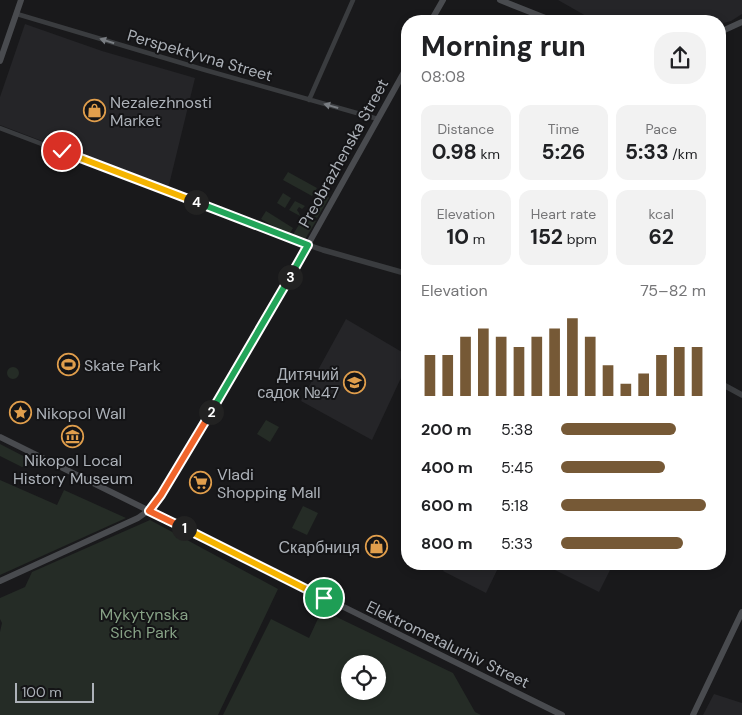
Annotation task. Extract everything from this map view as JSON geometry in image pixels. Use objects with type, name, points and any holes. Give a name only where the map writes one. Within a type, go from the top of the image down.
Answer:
[{"type":"main road","points":[[0,61],[21,0]]},
{"type":"main road","points":[[435,15],[443,0]]},
{"type":"main road","points":[[500,0],[538,15]]},
{"type":"main road","points":[[726,29],[742,22]]},
{"type":"main road","name":"Preobrazhenska Street","points":[[149,511],[161,495],[275,304],[401,78]]},
{"type":"main road","name":"Elektrometalurhiv Street","points":[[0,437],[562,715]]},
{"type":"main road","points":[[0,580],[130,522],[149,511]]},
{"type":"main road","points":[[693,715],[742,612]]},
{"type":"street","points":[[309,100],[353,0]]},
{"type":"street","name":"Perspektyvna Street","points":[[16,14],[378,119]]},
{"type":"street","points":[[0,128],[308,245],[401,272]]},
{"type":"street","points":[[726,386],[742,395]]},
{"type":"shaded area","points":[[558,0],[742,0],[742,14],[726,22],[726,15],[584,15]]},
{"type":"shaded area","name":"Nezalezhnosti Market","points":[[25,24],[102,51],[195,78],[168,189],[0,125],[0,97]]},
{"type":"shaded area","name":"Дитячий садок №47","points":[[346,319],[401,351],[401,378],[372,440],[301,401]]},
{"type":"shaded area","points":[[444,570],[497,570],[486,593]]},
{"type":"shaded area","points":[[555,570],[610,570],[599,592]]},
{"type":"shaded area","points":[[714,694],[742,703],[742,715],[703,715]]},
{"type":"green space","points":[[288,172],[317,188],[312,196],[283,180]]},
{"type":"green space","points":[[320,191],[329,198],[317,218],[307,212]]},
{"type":"green space","points":[[283,193],[291,198],[285,208],[277,203]]},
{"type":"green space","points":[[295,201],[305,206],[302,209],[299,207],[297,210],[300,216],[289,210]]},
{"type":"green space","points":[[266,211],[293,228],[289,235],[261,219]]},
{"type":"green space","points":[[305,215],[316,221],[304,241],[292,236]]},
{"type":"green space","points":[[11,367],[15,367],[19,373],[15,379],[11,379],[7,375],[7,371]]},
{"type":"green space","points":[[266,420],[279,427],[270,442],[257,434]]},
{"type":"green space","points":[[0,444],[31,460],[32,464],[22,467],[0,456]]},
{"type":"green space","points":[[0,480],[57,505],[64,490],[126,518],[0,575]]},
{"type":"green space","points":[[303,506],[318,513],[307,535],[292,528]]},
{"type":"green space","name":"Mykytynska Sich Park","points":[[150,520],[278,589],[218,715],[0,715],[0,632],[2,623],[0,619],[0,598],[25,587],[32,572]]},
{"type":"green space","points":[[322,610],[453,673],[475,712],[481,715],[223,715],[271,619],[309,638]]},
{"type":"place","name":"Nezalezhnosti Market","points":[[94,111]]},
{"type":"place","name":"Skate Park","points":[[68,365]]},
{"type":"place","name":"Дитячий садок №47","points":[[355,383]]},
{"type":"place","name":"Nikopol Wall","points":[[20,413]]},
{"type":"place","name":"Nikopol Local History Museum","points":[[73,436]]},
{"type":"place","name":"Vladi Shopping Mall","points":[[201,483]]},
{"type":"place","name":"Скарбниця","points":[[376,547]]},
{"type":"route","points":[[62,151],[308,245],[161,495],[149,511],[324,598]]}]
